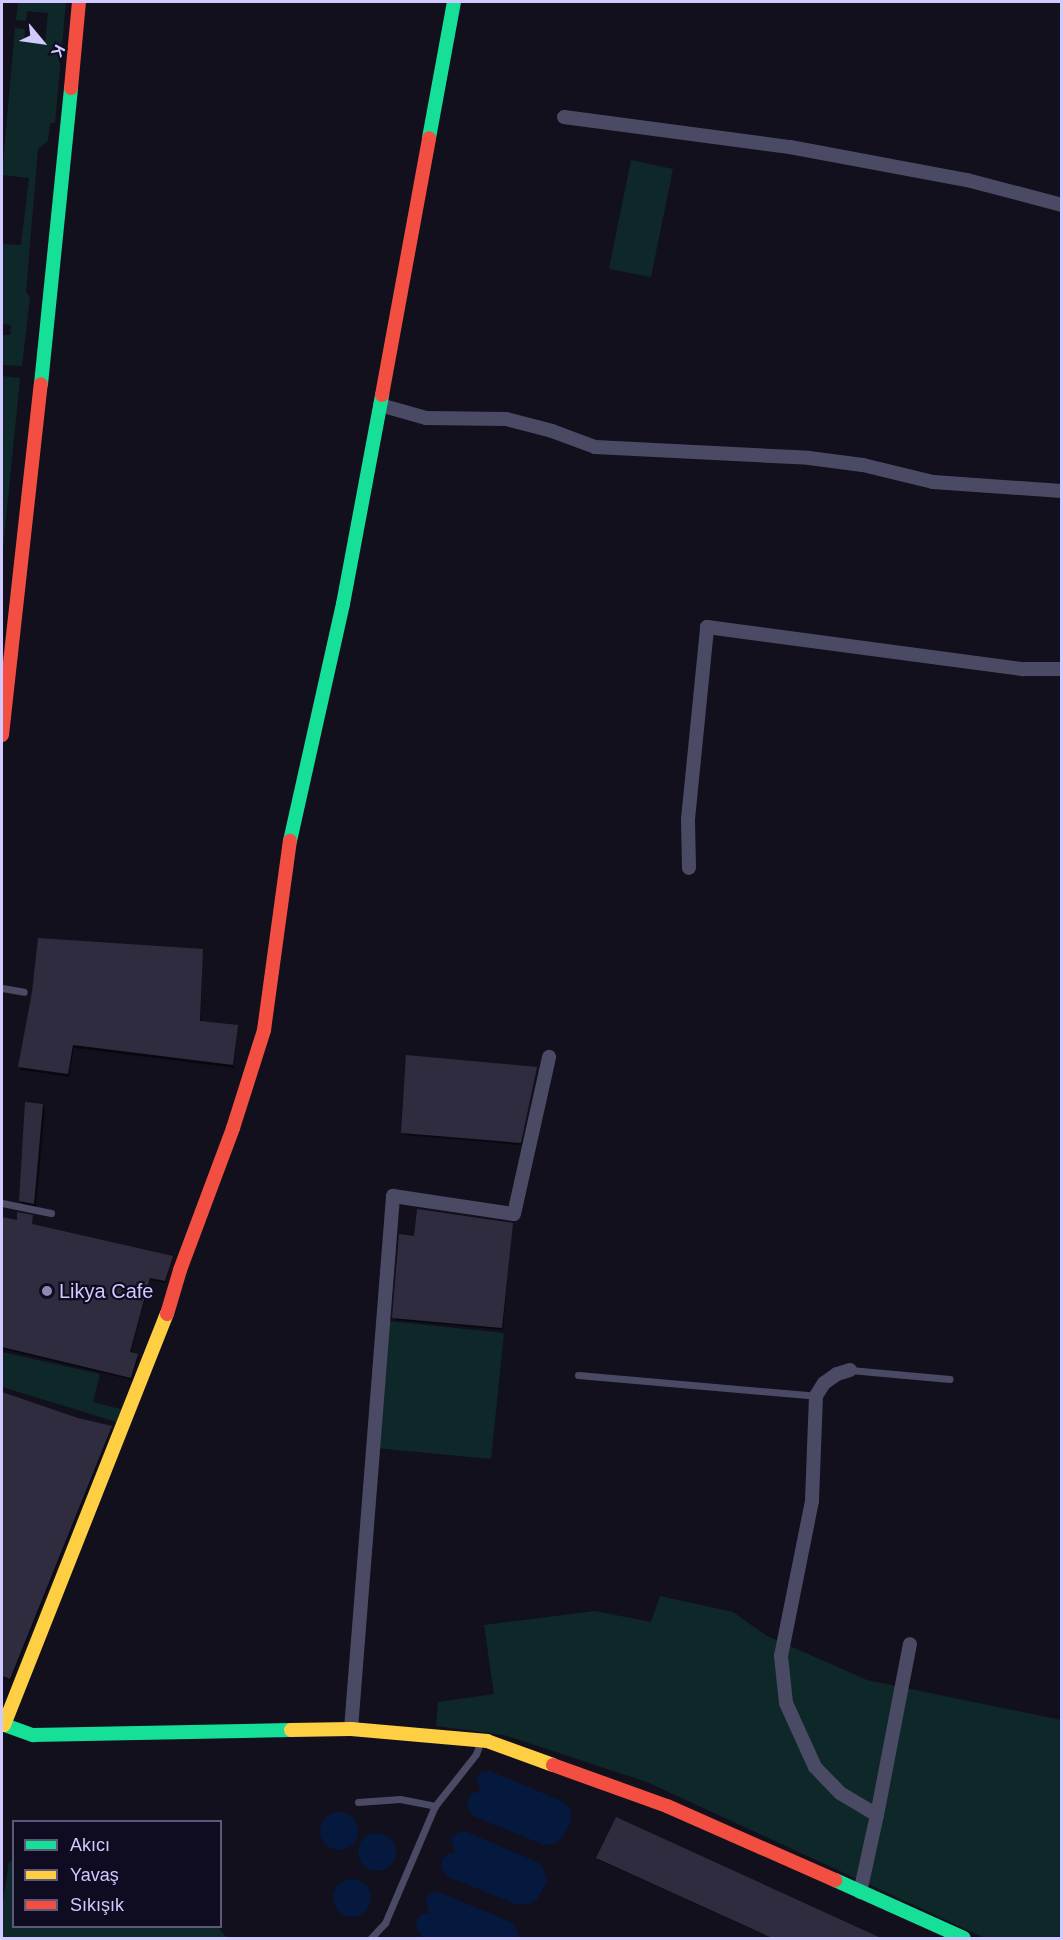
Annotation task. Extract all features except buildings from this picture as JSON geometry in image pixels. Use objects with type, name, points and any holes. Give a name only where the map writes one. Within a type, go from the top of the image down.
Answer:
[{"type":"street","points":[[2,735],[51,293],[79,2]]},
{"type":"street","points":[[454,2],[343,604],[286,856],[264,1030],[232,1128],[180,1270],[165,1323],[3,1725],[33,1735],[351,1729],[480,1740],[668,1806],[964,1938]]},
{"type":"street","points":[[564,117],[790,147],[967,180],[1062,205]]},
{"type":"street","points":[[380,405],[426,418],[506,419],[552,431],[596,447],[809,458],[863,465],[933,482],[1062,491]]},
{"type":"street","points":[[688,868],[688,819],[708,627],[1023,669],[1062,669]]},
{"type":"street","points":[[351,1729],[393,1196],[514,1214],[549,1057]]},
{"type":"street","points":[[850,1370],[837,1374],[824,1383],[816,1396],[812,1501],[781,1656],[786,1703],[815,1767],[840,1793],[877,1815]]},
{"type":"street","points":[[860,1892],[910,1644]]},
{"type":"lane","points":[[2,988],[24,992]]},
{"type":"lane","points":[[2,1203],[51,1213]]},
{"type":"lane","points":[[850,1370],[950,1379]]},
{"type":"lane","points":[[578,1375],[816,1396]]},
{"type":"lane","points":[[371,1938],[385,1923],[435,1806],[476,1754],[480,1740]]},
{"type":"lane","points":[[358,1802],[400,1799],[435,1806]]},
{"type":"green space","points":[[18,2],[66,2],[55,123],[50,123],[48,141],[38,149],[26,292],[30,297],[22,366],[2,365],[2,335],[10,335],[11,325],[2,324],[2,244],[21,245],[29,178],[2,175],[15,28],[25,29],[24,41],[45,43],[48,13],[27,11],[26,21],[16,20]]},
{"type":"green space","points":[[631,160],[673,169],[651,277],[609,269]]},
{"type":"green space","points":[[2,376],[20,378],[2,558]]},
{"type":"green space","points":[[388,1321],[504,1333],[491,1459],[376,1448]]},
{"type":"green space","points":[[2,1352],[100,1374],[93,1402],[124,1410],[120,1423],[2,1387]]},
{"type":"green space","points":[[660,1596],[733,1612],[767,1636],[867,1680],[1061,1720],[1061,1938],[985,1938],[647,1782],[504,1735],[436,1726],[438,1702],[494,1694],[484,1625],[595,1611],[651,1622]]},
{"type":"green space","points":[[9,1861],[12,1862],[12,1928],[219,1928],[227,1938],[2,1938],[2,1909]]},
{"type":"water","points":[[490,1771],[564,1802],[570,1810],[572,1821],[562,1838],[555,1844],[544,1845],[473,1816],[467,1807],[468,1799],[472,1793],[480,1792],[477,1777],[482,1772]]},
{"type":"water","points":[[339,1812],[352,1818],[358,1831],[352,1844],[339,1850],[326,1844],[320,1831],[326,1818]]},
{"type":"water","points":[[465,1831],[539,1863],[544,1870],[547,1882],[537,1899],[529,1904],[518,1905],[448,1877],[441,1868],[442,1860],[447,1854],[455,1853],[451,1838]]},
{"type":"water","points":[[377,1833],[390,1839],[396,1852],[390,1865],[377,1871],[364,1865],[358,1852],[364,1839]]},
{"type":"water","points":[[352,1879],[365,1885],[371,1898],[365,1911],[352,1917],[339,1911],[333,1898],[339,1885]]},
{"type":"water","points":[[439,1892],[513,1923],[520,1938],[422,1937],[416,1928],[417,1920],[421,1914],[429,1913],[426,1898],[431,1893]]},
{"type":"traffic: fast","points":[[429,138],[454,2]]},
{"type":"traffic: fast","points":[[41,384],[71,88]]},
{"type":"traffic: fast","points":[[290,841],[343,604],[382,395]]},
{"type":"traffic: fast","points":[[2,1724],[33,1735],[291,1730]]},
{"type":"traffic: fast","points":[[835,1880],[964,1938]]},
{"type":"traffic: slow","points":[[4,1725],[167,1314]]},
{"type":"traffic: slow","points":[[291,1730],[351,1729],[487,1741],[553,1765]]},
{"type":"traffic: jam","points":[[71,88],[79,2]]},
{"type":"traffic: jam","points":[[382,395],[429,138]]},
{"type":"traffic: jam","points":[[2,735],[41,384]]},
{"type":"traffic: jam","points":[[167,1314],[180,1270],[233,1128],[264,1030],[290,841]]},
{"type":"traffic: jam","points":[[553,1765],[667,1806],[835,1880]]},
{"type":"place","name":"Likya Cafe","points":[[47,1291]]}]
